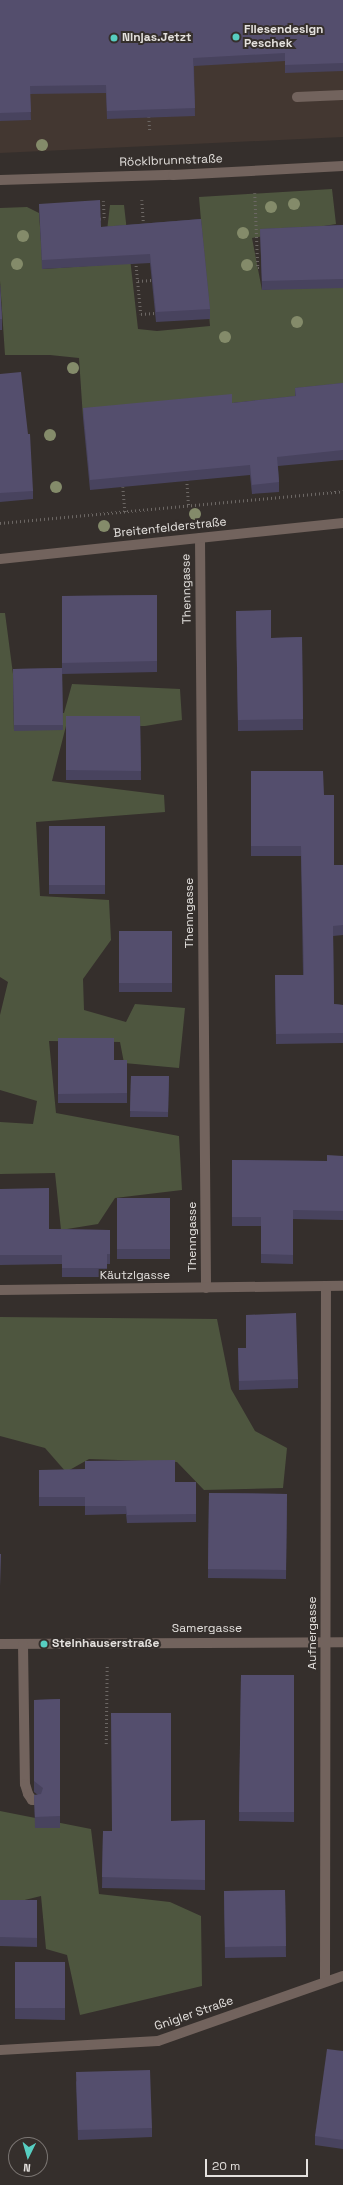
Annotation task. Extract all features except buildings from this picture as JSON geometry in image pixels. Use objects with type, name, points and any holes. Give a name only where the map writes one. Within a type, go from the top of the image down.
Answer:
[{"type":"street","points":[[297,97],[343,95]]},
{"type":"street","name":"Röcklbrunnstraße","points":[[0,180],[93,176],[140,176],[343,166]]},
{"type":"street","name":"Breitenfelderstraße","points":[[0,559],[343,523]]},
{"type":"street","name":"Thenngasse","points":[[200,538],[206,1288]]},
{"type":"street","name":"Aufnergasse","points":[[325,1980],[326,1286]]},
{"type":"street","name":"Käutzlgasse","points":[[0,1290],[343,1286]]},
{"type":"street","name":"Samergasse","points":[[0,1644],[343,1642]]},
{"type":"street","points":[[23,1644],[25,1784],[28,1794],[32,1800],[37,1800]]},
{"type":"street","name":"Gnigler Straße","points":[[0,2050],[158,2042],[325,1980],[343,1976]]},
{"type":"path","points":[[150,117],[150,130]]},
{"type":"path","points":[[254,171],[258,268],[261,268]]},
{"type":"path","points":[[140,176],[144,231]]},
{"type":"path","points":[[136,260],[141,314],[155,313]]},
{"type":"path","points":[[138,281],[152,280]]},
{"type":"path","points":[[187,480],[189,506]]},
{"type":"path","points":[[123,487],[125,512]]},
{"type":"path","points":[[0,524],[343,490]]},
{"type":"path","points":[[106,1744],[107,1666]]},
{"type":"shaded area","points":[[0,0],[343,0],[343,137],[0,153]]},
{"type":"green space","points":[[332,189],[336,224],[252,238],[262,290],[343,281],[343,392],[83,418],[79,358],[50,355],[5,355],[0,281],[0,208],[27,207],[39,213],[43,269],[103,265],[110,205],[124,205],[138,329],[157,331],[210,326],[199,197]]},
{"type":"green space","points":[[0,613],[5,613],[13,674],[14,731],[36,712],[64,713],[72,684],[180,689],[182,720],[145,726],[66,726],[52,781],[164,795],[165,812],[36,822],[40,896],[109,900],[111,940],[83,979],[84,1010],[126,1022],[135,1004],[185,1008],[179,1068],[124,1063],[120,1042],[49,1041],[56,1113],[179,1136],[182,1190],[115,1198],[98,1224],[61,1230],[55,1173],[0,1174],[0,1122],[33,1124],[37,1101],[0,1090],[0,1015],[8,982],[0,977]]},
{"type":"green space","points":[[0,1317],[217,1319],[231,1389],[255,1431],[287,1448],[283,1488],[204,1490],[177,1462],[89,1459],[66,1472],[45,1448],[0,1436]]},
{"type":"green space","points":[[0,1811],[91,1829],[99,1894],[170,1902],[201,1916],[202,1986],[80,2015],[67,1955],[46,1949],[41,1896],[0,1906]]},
{"type":"place","name":"Fliesendesign Peschek","points":[[236,37]]},
{"type":"place","name":"Ninjas.Jetzt","points":[[114,38]]},
{"type":"place","name":"Steinhauserstraße","points":[[44,1644]]}]
